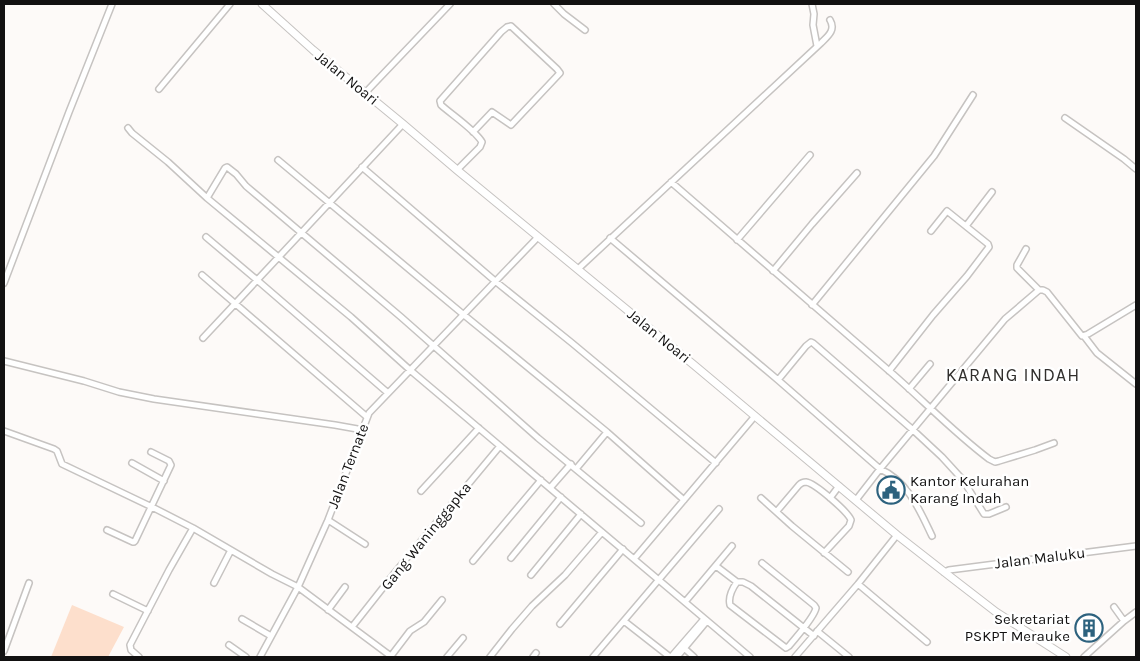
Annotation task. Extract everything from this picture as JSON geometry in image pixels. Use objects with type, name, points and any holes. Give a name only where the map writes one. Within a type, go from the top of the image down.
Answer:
[{"type":"street","points":[[4,283],[65,121],[112,4]]},
{"type":"street","points":[[159,89],[230,4]]},
{"type":"street","name":"Jalan Noari","points":[[262,4],[313,50],[898,535],[996,612],[1066,657]]},
{"type":"street","points":[[366,93],[450,4]]},
{"type":"street","points":[[554,4],[585,30]]},
{"type":"street","points":[[812,4],[817,46]]},
{"type":"street","points":[[578,269],[817,46],[831,32],[833,27],[830,20]]},
{"type":"street","points":[[457,170],[482,144],[473,132],[441,105],[440,101],[501,32],[511,26],[560,73],[511,125],[491,112],[473,132]]},
{"type":"street","points":[[812,305],[934,156],[973,95]]},
{"type":"street","points":[[1065,118],[1136,169]]},
{"type":"street","points":[[203,338],[403,124]]},
{"type":"street","points":[[128,128],[207,198],[352,317],[410,370],[750,657]]},
{"type":"street","points":[[737,240],[810,155]]},
{"type":"street","points":[[278,160],[607,432],[684,500]]},
{"type":"street","points":[[207,198],[224,168],[227,167],[246,186],[434,346],[512,416],[641,523]]},
{"type":"street","points":[[362,168],[495,281],[716,463]]},
{"type":"street","points":[[773,271],[857,173]]},
{"type":"street","points":[[671,182],[992,461],[997,462],[1054,442]]},
{"type":"street","points":[[966,226],[992,192]]},
{"type":"street","points":[[889,371],[989,247],[988,244],[966,226],[946,212],[931,231]]},
{"type":"street","points":[[206,237],[388,393]]},
{"type":"street","name":"Jalan Ternate","points":[[260,657],[298,587],[328,520],[367,417],[538,237]]},
{"type":"street","points":[[610,238],[880,469],[893,476],[913,498],[932,536]]},
{"type":"street","points":[[1026,249],[1017,268],[1039,290],[1047,292],[1080,335],[1084,336],[1097,352],[1136,384]]},
{"type":"street","points":[[202,275],[367,417]]},
{"type":"street","points":[[856,500],[1005,319],[1039,290]]},
{"type":"street","points":[[1084,336],[1136,305]]},
{"type":"street","points":[[778,380],[806,346],[813,342],[942,457],[963,480],[984,514],[990,514],[1006,507]]},
{"type":"street","points":[[4,361],[84,381],[119,392],[145,397],[363,430]]},
{"type":"street","points":[[909,389],[930,364]]},
{"type":"street","points":[[634,560],[755,416]]},
{"type":"street","points":[[421,491],[479,428]]},
{"type":"street","points":[[4,431],[54,449],[57,451],[62,464],[193,528],[298,587],[392,657],[410,631],[424,622],[442,600]]},
{"type":"street","points":[[576,469],[607,432]]},
{"type":"street","name":"Gang Waninggapka","points":[[352,627],[500,446]]},
{"type":"street","points":[[107,530],[134,542],[171,466],[171,463],[151,452]]},
{"type":"street","points":[[132,463],[164,480]]},
{"type":"street","points":[[550,488],[571,464]]},
{"type":"street","points":[[473,561],[541,480]]},
{"type":"street","points":[[776,511],[803,482],[808,482],[830,498],[851,520],[849,526],[824,552]]},
{"type":"street","points":[[830,498],[839,486]]},
{"type":"street","points":[[512,558],[561,497]]},
{"type":"street","points":[[761,498],[848,572]]},
{"type":"street","points":[[594,657],[720,509]]},
{"type":"street","points":[[531,574],[581,514]]},
{"type":"street","points":[[328,520],[365,544]]},
{"type":"street","points":[[139,657],[131,650],[130,645],[193,528]]},
{"type":"street","points":[[490,657],[532,606],[565,575],[602,532]]},
{"type":"street","points":[[795,657],[898,535]]},
{"type":"street","points":[[685,602],[732,546]]},
{"type":"street","name":"Jalan Maluku","points":[[944,572],[1136,546]]},
{"type":"street","points":[[560,624],[623,549]]},
{"type":"street","points":[[214,583],[231,550]]},
{"type":"street","points":[[737,582],[730,596],[730,606],[783,646],[786,648],[789,646],[816,612],[816,607],[762,562]]},
{"type":"street","points":[[716,566],[737,582],[743,582],[751,586],[804,628],[849,657]]},
{"type":"street","points":[[4,651],[29,583]]},
{"type":"street","points":[[858,584],[927,642]]},
{"type":"street","points":[[328,610],[345,587]]},
{"type":"street","points":[[113,594],[148,611]]},
{"type":"street","points":[[1114,607],[1124,621]]},
{"type":"street","points":[[1084,657],[1136,612]]},
{"type":"street","points":[[242,619],[271,636]]},
{"type":"street","points":[[624,621],[670,657],[706,620]]},
{"type":"street","points":[[676,657],[706,620]]},
{"type":"street","points":[[447,657],[463,638]]},
{"type":"street","points":[[229,646],[246,657]]},
{"type":"street","points":[[684,648],[694,657]]},
{"type":"shaded area","points":[[72,605],[124,627],[108,657],[51,657]]},
{"type":"place","name":"Kantor Kelurahan Karang Indah","points":[[891,490]]},
{"type":"place","name":"Sekretariat PSKPT Merauke","points":[[1089,628]]},
{"type":"district","name":"KARANG INDAH","points":[[1013,375]]}]
